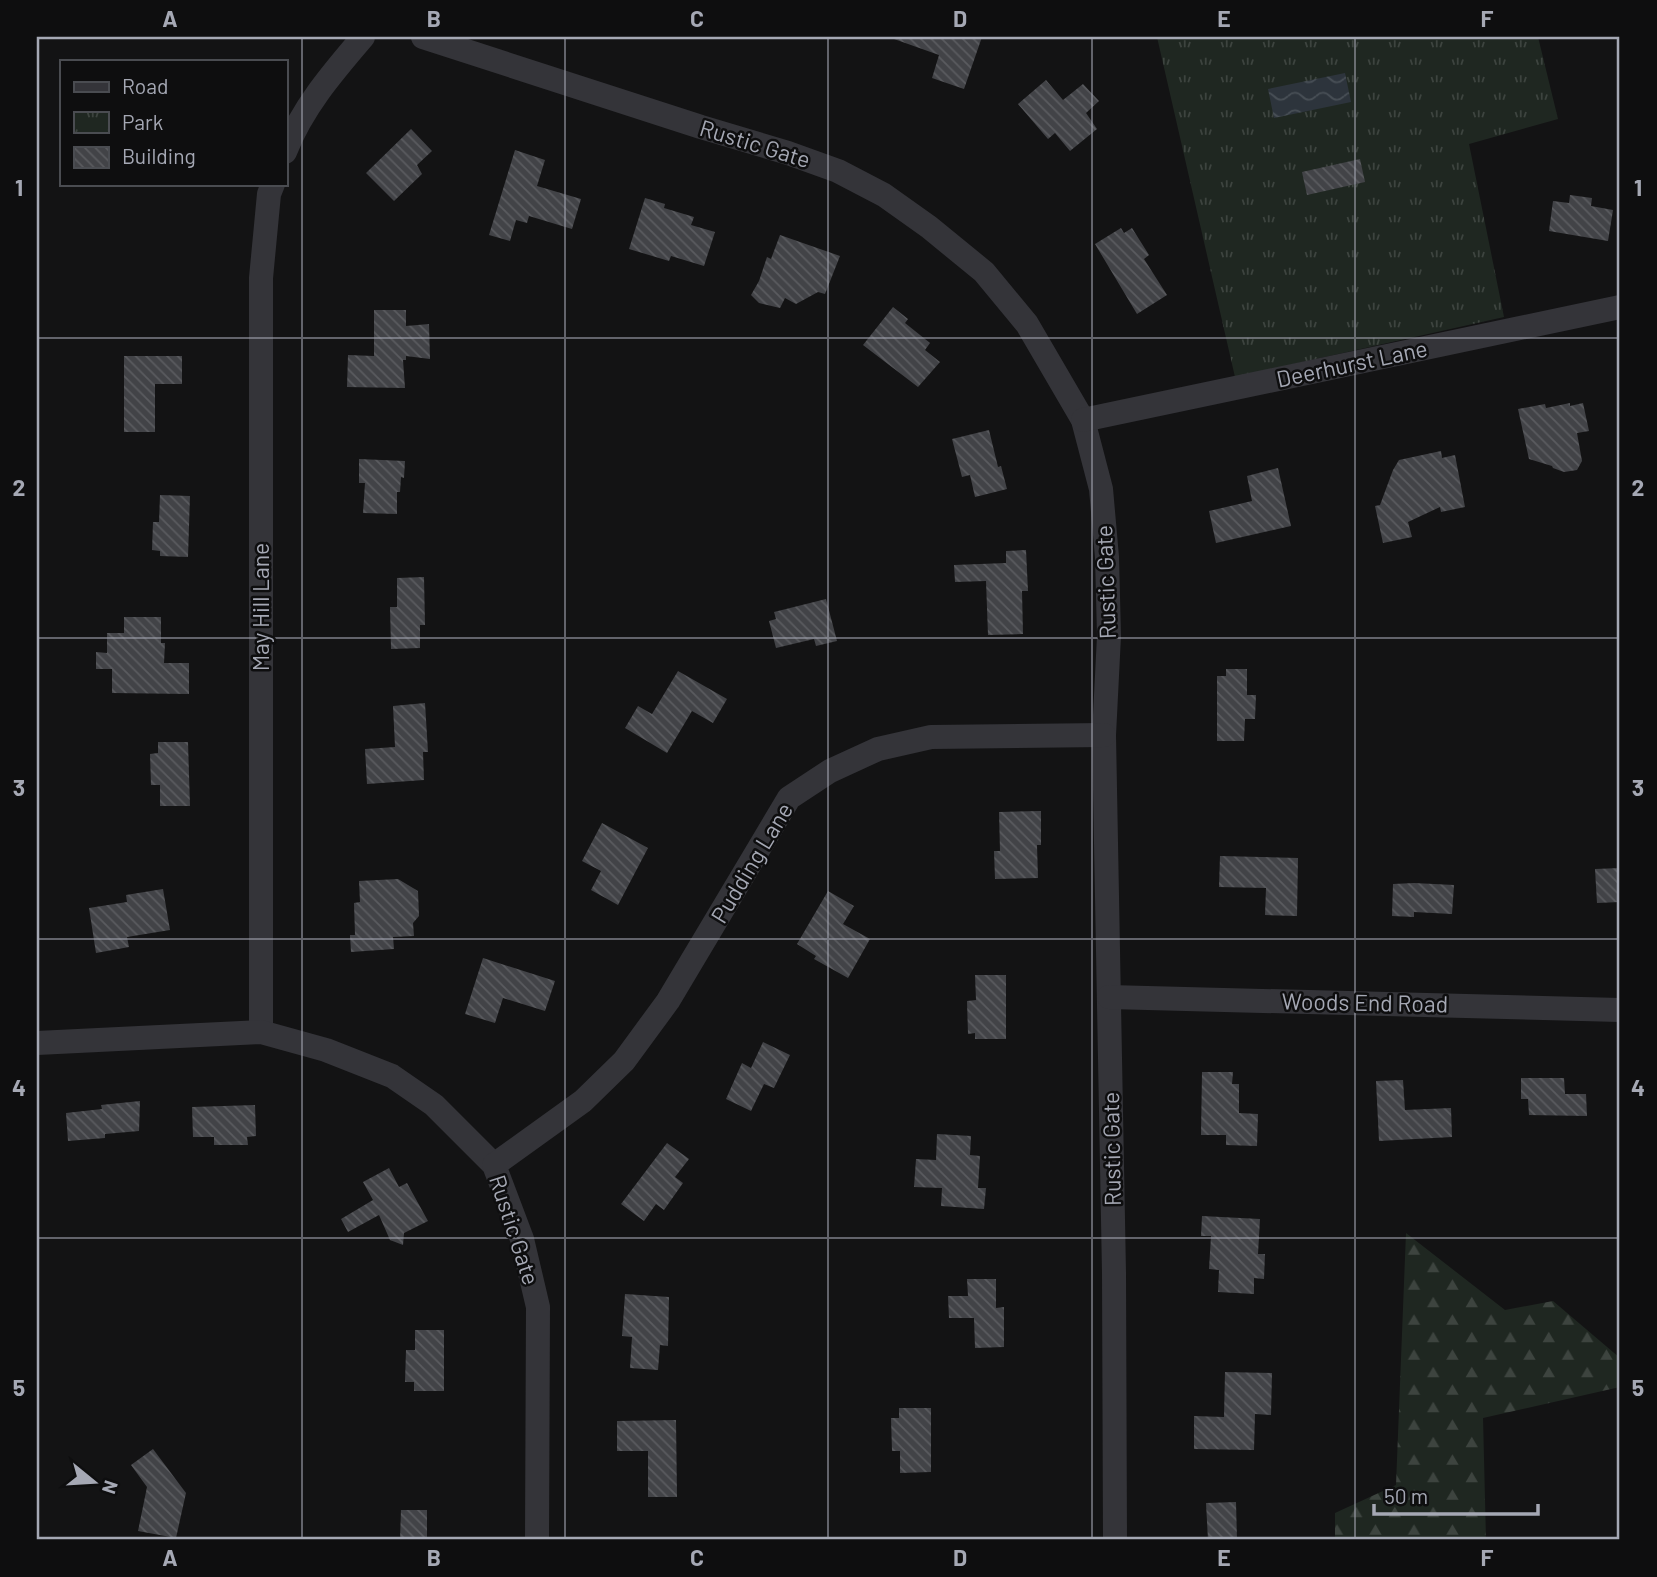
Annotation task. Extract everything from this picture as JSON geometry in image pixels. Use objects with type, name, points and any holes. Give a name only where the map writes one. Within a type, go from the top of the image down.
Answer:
[{"type":"street","points":[[287,146],[292,132],[325,83],[363,37]]},
{"type":"street","name":"Rustic Gate","points":[[423,37],[788,153],[838,171],[884,195],[984,272],[1027,324],[1083,420],[1101,489],[1110,636],[1104,735],[1115,1540]]},
{"type":"street","name":"May Hill Lane","points":[[261,1031],[261,278],[269,194],[272,186]]},
{"type":"street","name":"Deerhurst Lane","points":[[1083,420],[1620,307]]},
{"type":"street","name":"Pudding Lane","points":[[494,1165],[583,1101],[624,1060],[668,1001],[789,798],[830,771],[878,749],[931,737],[1104,735]]},
{"type":"street","name":"Woods End Road","points":[[1109,998],[1620,1010]]},
{"type":"street","name":"Rustic Gate","points":[[37,1044],[261,1031],[326,1051],[392,1076],[434,1105],[494,1165],[522,1239],[538,1307],[537,1540]]},
{"type":"green space","points":[[1157,37],[1538,37],[1558,119],[1469,144],[1504,317],[1235,377]]},
{"type":"green space","points":[[1406,1233],[1505,1310],[1553,1301],[1620,1358],[1620,1387],[1483,1418],[1486,1540],[1335,1540],[1335,1513],[1396,1485]]},
{"type":"water","points":[[1345,73],[1351,102],[1274,118],[1268,89]]},
{"type":"building","points":[[894,37],[982,37],[964,89],[932,78],[939,55]]},
{"type":"building","points":[[1046,80],[1063,100],[1083,84],[1099,101],[1086,113],[1097,129],[1070,151],[1055,133],[1048,139],[1018,104]]},
{"type":"building","points":[[411,129],[432,151],[417,165],[422,174],[394,201],[366,173]]},
{"type":"building","points":[[515,150],[545,160],[537,186],[581,199],[572,229],[529,216],[527,223],[516,220],[510,241],[489,235]]},
{"type":"building","points":[[1360,159],[1365,182],[1307,195],[1302,172]]},
{"type":"building","points":[[1570,195],[1592,198],[1591,206],[1613,210],[1608,241],[1549,231],[1553,201],[1569,203]]},
{"type":"building","points":[[645,198],[665,204],[664,208],[694,217],[691,225],[715,232],[704,266],[671,256],[669,261],[629,249]]},
{"type":"building","points":[[1121,228],[1124,233],[1132,228],[1149,255],[1144,259],[1167,295],[1137,314],[1095,244]]},
{"type":"building","points":[[780,235],[840,256],[825,294],[818,292],[796,304],[785,298],[780,308],[759,303],[751,295],[767,257],[771,259]]},
{"type":"building","points":[[893,307],[908,319],[905,323],[930,343],[925,350],[940,362],[918,387],[863,345]]},
{"type":"building","points":[[374,310],[406,310],[406,326],[429,324],[430,359],[406,356],[406,360],[403,360],[405,388],[347,387],[348,355],[374,356]]},
{"type":"building","points":[[124,356],[182,356],[182,384],[155,384],[155,432],[124,432]]},
{"type":"building","points":[[1570,403],[1570,406],[1583,403],[1589,431],[1577,433],[1582,461],[1577,470],[1564,472],[1529,459],[1518,409],[1545,404],[1546,408]]},
{"type":"building","points":[[989,430],[998,467],[1001,466],[1007,489],[975,497],[970,475],[962,477],[952,439]]},
{"type":"building","points":[[1441,451],[1442,458],[1455,455],[1465,507],[1441,512],[1440,507],[1408,522],[1412,537],[1383,543],[1375,506],[1380,505],[1399,460]]},
{"type":"building","points":[[359,459],[405,461],[404,478],[401,477],[400,492],[397,492],[397,514],[363,513],[365,483],[359,483]]},
{"type":"building","points":[[1278,468],[1291,526],[1216,543],[1209,511],[1252,501],[1247,476]]},
{"type":"building","points":[[160,495],[190,496],[188,557],[160,556],[160,551],[152,550],[153,522],[159,522]]},
{"type":"building","points":[[1026,550],[1028,591],[1022,591],[1023,634],[988,635],[986,581],[955,582],[954,565],[1006,563],[1006,551]]},
{"type":"building","points":[[424,577],[425,625],[420,625],[420,648],[391,649],[390,607],[397,607],[397,578]]},
{"type":"building","points":[[826,599],[837,641],[816,646],[814,639],[776,648],[769,621],[776,619],[774,612]]},
{"type":"building","points":[[124,617],[161,617],[161,643],[165,643],[164,663],[189,663],[189,694],[112,693],[112,669],[96,669],[96,652],[107,653],[107,633],[124,633]]},
{"type":"building","points":[[1226,669],[1247,669],[1247,695],[1256,695],[1255,719],[1245,719],[1244,741],[1217,741],[1217,676],[1226,676]]},
{"type":"building","points":[[678,671],[727,699],[713,723],[692,711],[667,753],[625,728],[638,706],[652,714]]},
{"type":"building","points":[[425,703],[428,752],[423,752],[424,780],[367,784],[365,749],[395,747],[393,706]]},
{"type":"building","points":[[158,742],[188,742],[190,806],[160,806],[160,785],[151,785],[150,754],[158,753]]},
{"type":"building","points":[[1041,811],[1041,845],[1037,845],[1038,878],[995,879],[994,851],[1000,851],[999,812]]},
{"type":"building","points":[[602,823],[648,848],[618,905],[591,890],[601,871],[582,861]]},
{"type":"building","points":[[1220,856],[1298,858],[1297,916],[1265,915],[1266,888],[1219,887]]},
{"type":"building","points":[[1620,868],[1620,902],[1597,903],[1595,869]]},
{"type":"building","points":[[398,879],[418,891],[419,916],[413,923],[414,936],[393,937],[394,949],[351,952],[350,935],[355,935],[354,903],[360,902],[359,881]]},
{"type":"building","points":[[1393,884],[1454,885],[1452,914],[1414,912],[1414,917],[1392,916]]},
{"type":"building","points":[[163,889],[170,930],[127,937],[129,947],[96,953],[89,908],[127,902],[126,895]]},
{"type":"building","points":[[828,891],[854,906],[843,924],[870,939],[848,978],[814,959],[816,956],[797,944]]},
{"type":"building","points":[[483,958],[555,981],[545,1011],[503,998],[495,1023],[465,1014]]},
{"type":"building","points":[[975,975],[1006,975],[1006,1039],[975,1039],[975,1033],[968,1034],[967,1001],[976,1000]]},
{"type":"building","points":[[763,1042],[790,1055],[774,1088],[764,1084],[751,1111],[726,1099],[742,1063],[751,1068]]},
{"type":"building","points":[[1202,1072],[1233,1072],[1232,1084],[1239,1084],[1239,1113],[1258,1114],[1257,1146],[1226,1145],[1226,1135],[1201,1135]]},
{"type":"building","points":[[1521,1078],[1564,1078],[1565,1094],[1586,1094],[1587,1116],[1529,1115],[1528,1099],[1521,1099]]},
{"type":"building","points":[[1403,1080],[1405,1110],[1451,1108],[1452,1137],[1379,1141],[1376,1081]]},
{"type":"building","points":[[140,1101],[139,1131],[105,1134],[105,1138],[68,1141],[66,1113],[102,1109],[101,1105]]},
{"type":"building","points":[[255,1105],[256,1136],[247,1137],[248,1145],[214,1145],[214,1137],[193,1137],[192,1107]]},
{"type":"building","points":[[937,1134],[971,1136],[970,1155],[980,1156],[978,1188],[986,1188],[984,1209],[941,1206],[942,1188],[914,1187],[916,1159],[936,1160]]},
{"type":"building","points":[[667,1143],[689,1159],[675,1177],[683,1183],[664,1210],[656,1204],[644,1221],[621,1204]]},
{"type":"building","points":[[389,1168],[399,1187],[407,1183],[428,1221],[404,1233],[403,1245],[390,1240],[379,1215],[348,1232],[341,1219],[373,1200],[363,1182]]},
{"type":"building","points":[[1202,1216],[1260,1219],[1258,1254],[1265,1254],[1264,1279],[1254,1278],[1254,1294],[1218,1292],[1219,1270],[1209,1269],[1211,1236],[1201,1236]]},
{"type":"building","points":[[967,1279],[996,1279],[996,1308],[1004,1307],[1004,1347],[975,1348],[974,1318],[949,1318],[948,1296],[968,1296]]},
{"type":"building","points":[[625,1294],[669,1297],[668,1346],[660,1345],[658,1370],[630,1368],[632,1337],[622,1336]]},
{"type":"building","points":[[415,1330],[444,1330],[444,1391],[414,1391],[414,1382],[405,1382],[406,1350],[415,1350]]},
{"type":"building","points":[[1225,1372],[1272,1373],[1271,1415],[1255,1414],[1254,1450],[1194,1449],[1194,1416],[1224,1417]]},
{"type":"building","points":[[899,1408],[931,1408],[931,1472],[900,1473],[900,1451],[892,1451],[891,1418],[899,1418]]},
{"type":"building","points":[[676,1420],[677,1497],[648,1497],[648,1451],[617,1451],[617,1421]]},
{"type":"building","points":[[153,1449],[186,1493],[176,1538],[138,1531],[147,1487],[131,1465]]},
{"type":"building","points":[[1236,1502],[1237,1540],[1208,1540],[1206,1503]]},
{"type":"building","points":[[401,1510],[427,1510],[427,1540],[400,1540]]}]
